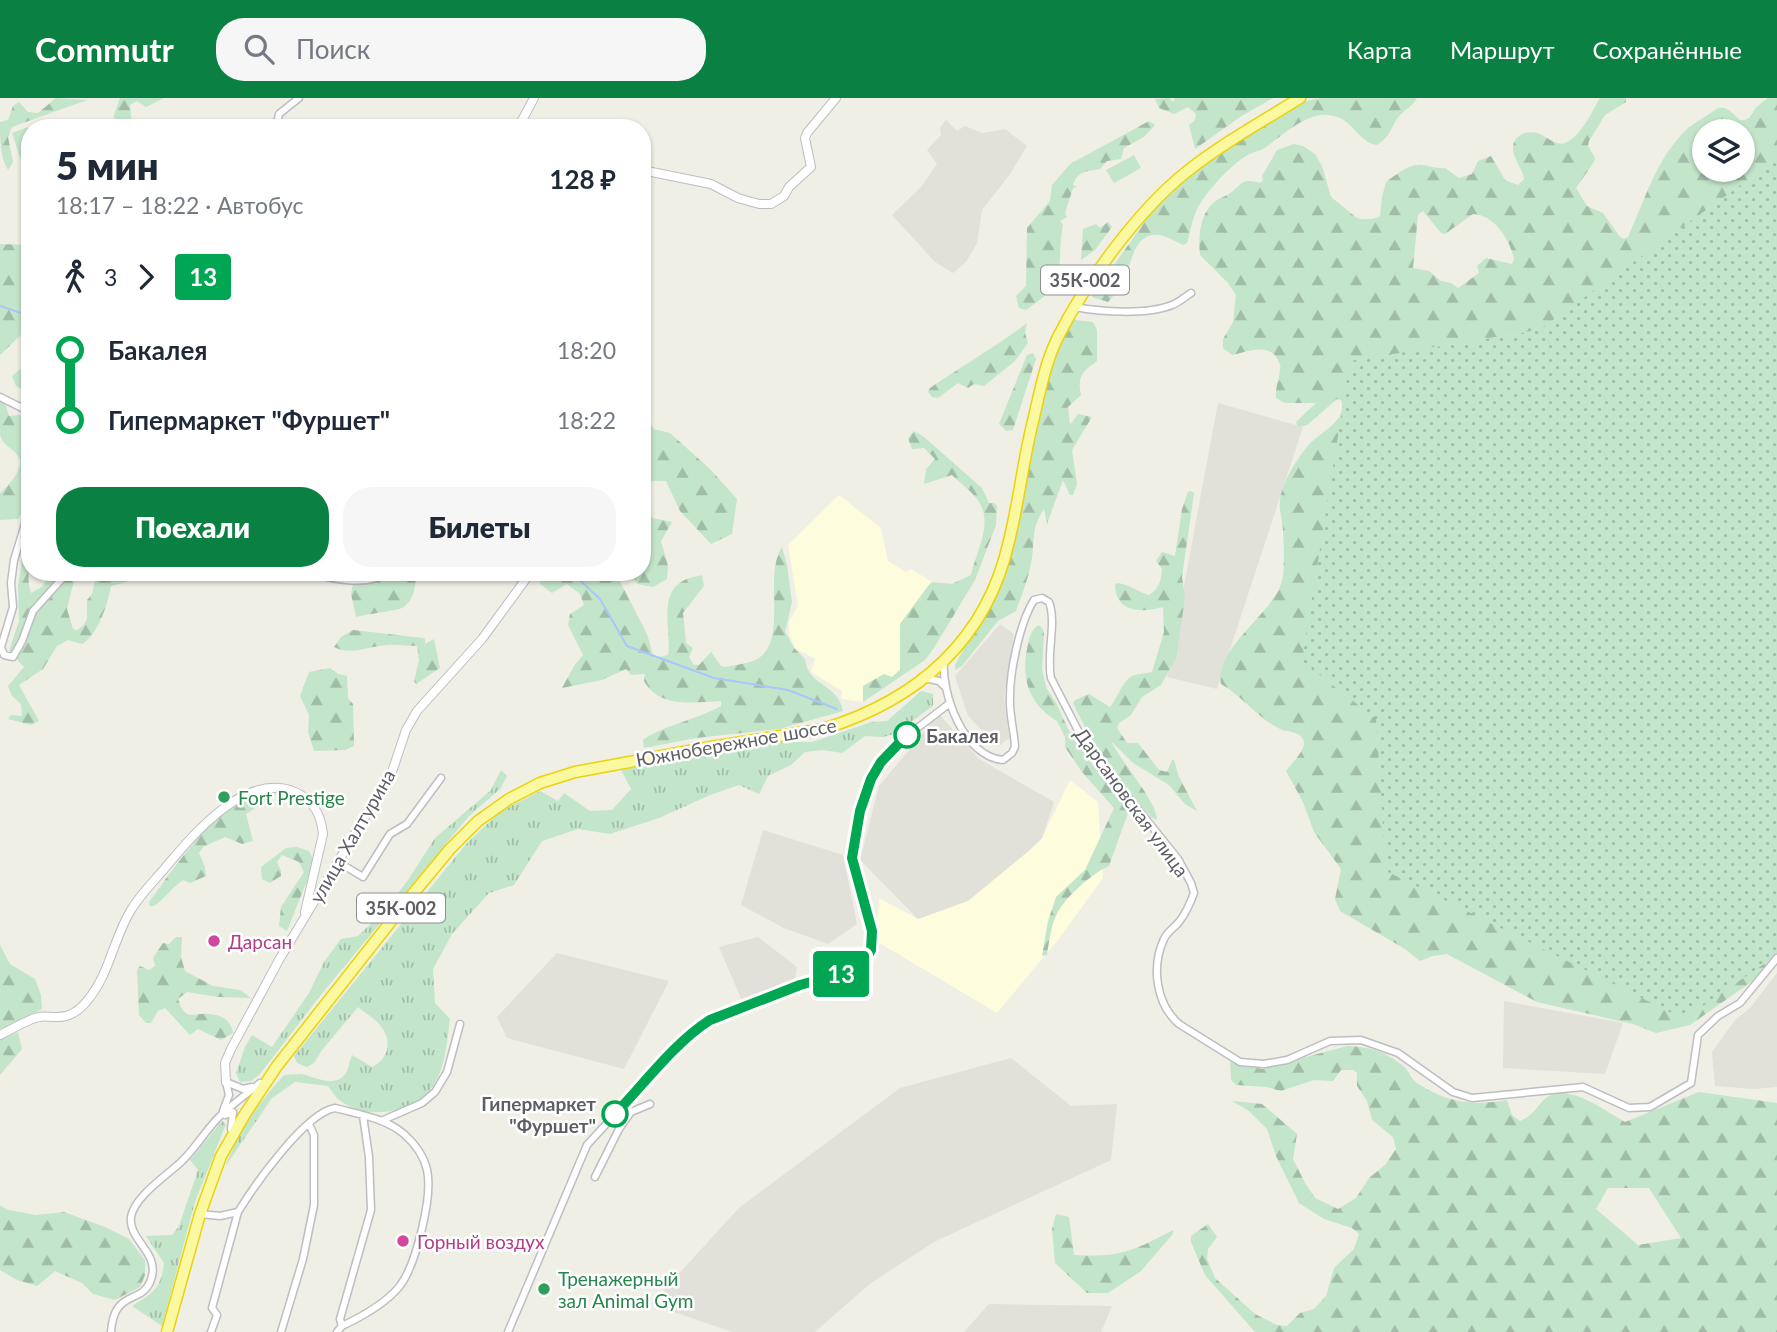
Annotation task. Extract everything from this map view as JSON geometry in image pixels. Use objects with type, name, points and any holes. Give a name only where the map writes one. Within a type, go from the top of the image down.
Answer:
[{"type":"highway","name":"Южнобережное шоссе","points":[[247,1102],[450,849],[478,821],[509,799],[540,783],[575,772],[823,729],[878,705],[918,682],[951,650],[974,615],[995,569],[1024,431],[1045,351],[1067,306],[1122,230],[1158,190],[1198,157],[1290,98]]},
{"type":"highway","name":"Южнобережное шоссе","points":[[165,1332],[200,1214],[221,1156],[247,1102],[355,958],[448,845],[476,817],[505,796],[573,767],[837,723],[873,711],[918,682],[955,652],[978,620],[996,586],[1009,543],[1030,433],[1047,364],[1074,307],[1132,227],[1164,192],[1204,160],[1300,98]]},
{"type":"highway","name":"Южнобережное шоссе","points":[[165,1332],[183,1250],[207,1173],[235,1128]]},
{"type":"street","points":[[278,119],[279,114],[299,98]]},
{"type":"street","points":[[523,119],[534,98]]},
{"type":"street","points":[[651,172],[711,184],[738,198],[759,204],[771,204],[784,196],[789,187],[811,167],[805,138],[836,98]]},
{"type":"street","points":[[1074,307],[1102,312],[1142,310],[1171,305],[1191,293]]},
{"type":"street","points":[[0,397],[21,408]]},
{"type":"street","points":[[21,533],[12,572],[13,607],[1,647],[4,655],[13,657],[33,611],[60,581]]},
{"type":"street","name":"улица Халтурина","points":[[226,1082],[225,1063],[231,1049],[303,920],[392,772],[406,730],[417,711],[468,656],[524,581]]},
{"type":"street","name":"Дарсановская улица","points":[[944,661],[944,686],[962,729],[976,748],[990,759],[1003,760],[1015,747],[1010,698],[1013,669],[1027,610],[1034,600],[1042,598],[1049,602],[1052,611],[1049,666],[1051,678],[1084,742],[1178,859],[1194,893],[1179,922],[1165,937],[1157,968],[1158,992],[1170,1017],[1240,1062],[1264,1064],[1287,1060],[1330,1041],[1361,1040],[1398,1053],[1453,1092],[1472,1098],[1583,1087],[1629,1108],[1650,1107],[1691,1083],[1698,1035],[1718,1016],[1740,1003],[1777,958]]},
{"type":"street","points":[[944,661],[951,650]]},
{"type":"street","points":[[918,682],[939,681],[944,686]]},
{"type":"street","points":[[508,1332],[587,1145],[673,1051],[697,1028],[710,1020],[800,985],[847,972],[866,958],[871,950],[872,931],[852,858],[860,811],[871,779],[894,746],[950,703]]},
{"type":"street","points":[[338,862],[363,877],[390,834],[407,824],[441,778]]},
{"type":"street","points":[[0,1035],[39,1017],[68,1016],[87,1002],[102,981],[131,910],[192,836],[217,813],[247,795],[271,788],[284,789],[307,799],[319,815],[323,834],[303,920]]},
{"type":"street","points":[[381,1121],[422,1103],[435,1092],[447,1072],[460,1024]]},
{"type":"street","points":[[226,1082],[243,1089],[260,1083]]},
{"type":"street","points":[[226,1082],[235,1128]]},
{"type":"street","points":[[220,1116],[247,1102],[235,1087]]},
{"type":"street","points":[[111,1332],[114,1312],[119,1304],[148,1287],[153,1275],[152,1261],[131,1222],[132,1213],[138,1202],[182,1160],[220,1116],[227,1105],[229,1095]]},
{"type":"street","points":[[595,1177],[619,1129],[631,1112],[650,1104]]},
{"type":"street","points":[[211,1332],[217,1315],[212,1308],[239,1212],[261,1178],[297,1135],[328,1109],[335,1108],[381,1121],[404,1134],[420,1152],[427,1171],[426,1202],[420,1234],[407,1275],[397,1290],[339,1329]]},
{"type":"street","points":[[339,1329],[371,1210],[369,1157],[363,1116]]},
{"type":"street","points":[[281,1332],[303,1259],[314,1205],[314,1135],[309,1124]]},
{"type":"street","points":[[200,1214],[220,1216],[239,1212]]},
{"type":"shaded area","points":[[946,120],[957,131],[965,126],[983,133],[1005,129],[1027,146],[1010,174],[982,210],[977,243],[966,262],[953,273],[935,262],[892,215],[921,187],[937,164],[927,150],[941,135],[940,128]]},
{"type":"shaded area","points":[[1218,403],[1303,427],[1217,689],[1167,677]]},
{"type":"shaded area","name":"Бакалея","points":[[839,495],[881,528],[888,561],[906,572],[911,569],[932,582],[900,624],[901,670],[892,677],[864,686],[863,702],[841,699],[842,691],[811,672],[815,659],[795,648],[789,634],[789,622],[798,606],[788,545]]},
{"type":"shaded area","points":[[1000,624],[1014,634],[1004,698],[1009,738],[998,747],[968,716],[955,676]]},
{"type":"shaded area","points":[[939,714],[979,759],[1054,802],[1042,838],[1031,849],[968,901],[918,919],[860,860],[879,786]]},
{"type":"shaded area","points":[[1070,780],[1098,802],[1103,878],[1058,940],[997,1013],[876,941],[879,898],[918,919],[1042,838]]},
{"type":"shaded area","points":[[763,830],[843,855],[857,924],[828,944],[784,928],[741,905]]},
{"type":"shaded area","points":[[758,937],[797,967],[795,980],[743,1003],[719,947]]},
{"type":"shaded area","points":[[557,953],[669,981],[624,1069],[507,1038],[497,1017]]},
{"type":"shaded area","points":[[1777,973],[1777,1087],[1754,1089],[1715,1086],[1712,1052],[1735,1020],[1750,1008]]},
{"type":"shaded area","points":[[1504,1001],[1623,1023],[1605,1074],[1503,1068]]},
{"type":"shaded area","points":[[1011,1058],[1071,1106],[1117,1104],[1111,1160],[934,1242],[871,1283],[815,1332],[732,1332],[651,1304],[739,1208],[900,1088]]},
{"type":"shaded area","points":[[989,1304],[1112,1306],[1101,1332],[964,1332]]},
{"type":"green space","points":[[56,98],[87,100],[34,119],[21,119],[21,124],[12,127],[8,137],[13,162],[8,170],[2,154],[0,122],[8,120],[13,106],[19,102],[28,112],[38,113]]},
{"type":"green space","points":[[120,98],[164,98],[146,107],[137,101],[130,105],[131,119],[114,119]]},
{"type":"green space","points":[[1169,98],[1173,102],[1175,98],[1273,98],[1240,117],[1195,149],[1189,125],[1195,120],[1196,114],[1188,107],[1174,114],[1159,108],[1155,99]]},
{"type":"green space","points":[[1323,98],[1417,98],[1377,145],[1364,139],[1344,120],[1320,115],[1311,117],[1264,148],[1245,156],[1217,182],[1198,206],[1187,243],[1183,245],[1160,235],[1145,238],[1132,256],[1122,285],[1108,302],[1092,297],[1094,288],[1156,206],[1208,160],[1300,102]]},
{"type":"green space","points":[[1600,98],[1626,98],[1626,102],[1605,115],[1589,141],[1588,146],[1595,158],[1594,162],[1576,188],[1587,206],[1603,213],[1624,239],[1628,237],[1659,167],[1676,141],[1692,125],[1692,182],[1755,182],[1755,119],[1748,119],[1768,98],[1777,98],[1771,959],[1757,978],[1690,1025],[1656,1033],[1633,1024],[1537,1002],[1447,954],[1420,961],[1405,949],[1340,911],[1335,899],[1341,869],[1314,832],[1303,802],[1286,771],[1301,751],[1303,739],[1298,734],[1281,730],[1270,723],[1221,684],[1221,671],[1226,657],[1268,606],[1282,581],[1284,543],[1280,503],[1286,480],[1306,448],[1331,427],[1342,408],[1341,400],[1337,399],[1307,425],[1298,427],[1296,422],[1316,403],[1285,403],[1276,398],[1280,367],[1274,354],[1257,350],[1232,355],[1223,348],[1223,339],[1233,322],[1236,295],[1200,255],[1200,232],[1207,211],[1217,200],[1242,183],[1260,183],[1277,150],[1294,144],[1315,154],[1322,166],[1331,197],[1357,218],[1372,219],[1380,216],[1386,182],[1412,166],[1445,168],[1459,178],[1472,174],[1478,161],[1491,156],[1505,180],[1518,185],[1524,179],[1513,152],[1518,137],[1533,132],[1559,144],[1573,138]],"holes":[[[1423,211],[1441,233],[1445,234],[1473,214],[1488,219],[1495,224],[1509,244],[1514,259],[1512,264],[1486,258],[1477,266],[1479,273],[1458,288],[1441,281],[1429,271],[1413,268],[1418,215]],[[1539,330],[1379,369],[1401,353]]]},
{"type":"green space","points":[[1718,108],[1728,109],[1739,119],[1700,119]]},
{"type":"green space","points":[[1149,121],[1155,125],[1144,137],[1124,148],[1121,159],[1107,161],[1100,169],[1077,177],[1073,185],[1077,187],[1073,188],[1065,213],[1067,217],[1060,221],[1063,225],[1060,260],[1054,286],[1026,310],[1019,308],[1016,296],[1026,286],[1027,228],[1050,201],[1052,185],[1070,164]]},
{"type":"green space","points":[[21,130],[21,160],[12,133]]},
{"type":"green space","points":[[1134,155],[1141,168],[1114,183],[1106,170]]},
{"type":"green space","points":[[1777,159],[1777,955],[1684,1019],[1386,871],[1376,719],[1302,661],[1350,361],[1539,330],[1745,182],[1755,182],[1755,175]]},
{"type":"green space","points":[[1108,222],[1112,227],[1095,250],[1081,260],[1083,229],[1096,224],[1100,228]]},
{"type":"green space","points":[[0,244],[21,245],[21,335],[0,355]]},
{"type":"green space","points":[[1067,319],[1093,322],[1097,330],[1097,361],[1082,375],[1081,395],[1068,407],[1070,425],[1078,414],[1092,417],[1072,450],[1077,484],[1073,495],[1070,495],[1063,480],[1047,524],[1044,509],[1039,517],[1029,573],[1016,611],[998,621],[962,666],[955,670],[955,665],[999,585],[1046,365]]},
{"type":"green space","points":[[1027,323],[1025,333],[1028,343],[1015,361],[984,386],[974,384],[968,388],[958,383],[938,398],[932,397],[928,392],[930,388]]},
{"type":"green space","points":[[1033,353],[1036,359],[1013,430],[1006,431],[999,424],[1027,355]]},
{"type":"green space","points":[[21,368],[21,389],[16,386],[12,376]]},
{"type":"green space","points":[[0,401],[6,406],[9,416],[21,416],[21,514],[18,519],[0,520],[0,493],[15,476],[20,460],[0,435]]},
{"type":"green space","points":[[651,425],[654,429],[670,433],[710,469],[737,499],[732,534],[711,544],[680,511],[666,481],[651,481]]},
{"type":"green space","points":[[914,431],[982,488],[989,503],[997,506],[996,525],[975,580],[925,660],[863,702],[863,686],[884,674],[892,677],[900,670],[900,624],[932,582],[952,584],[971,575],[983,537],[982,508],[977,499],[952,475],[924,484],[926,469],[935,459],[924,448],[912,449],[908,438]]},
{"type":"green space","points":[[1188,492],[1194,493],[1182,577],[1185,598],[1176,658],[1161,685],[1142,697],[1131,715],[1119,723],[1117,728],[1127,743],[1138,743],[1159,770],[1167,772],[1174,760],[1179,777],[1197,811],[1185,804],[1169,785],[1133,763],[1111,741],[1145,792],[1157,820],[1151,817],[1108,763],[1073,703],[1089,694],[1110,707],[1131,677],[1152,672],[1164,632],[1163,607],[1131,609],[1120,601],[1115,585],[1126,585],[1149,595],[1156,590],[1162,569],[1156,561],[1162,552],[1175,556],[1182,509]]},
{"type":"green space","points":[[651,515],[652,518],[672,522],[661,541],[668,566],[667,579],[653,587],[637,584],[635,581],[651,581]]},
{"type":"green space","points":[[782,547],[792,602],[785,632],[805,659],[812,675],[835,695],[843,711],[779,729],[696,738],[644,748],[643,740],[647,737],[721,706],[721,701],[668,700],[651,690],[644,681],[645,674],[631,675],[626,669],[602,680],[562,688],[583,655],[568,625],[570,614],[584,605],[580,594],[567,584],[552,593],[540,584],[540,581],[620,581],[647,634],[654,658],[668,655],[667,616],[674,589],[683,581],[702,575],[704,586],[683,613],[686,643],[693,648],[689,657],[694,665],[699,665],[711,652],[721,666],[725,667],[753,661],[764,653],[771,641],[777,560]]},
{"type":"green space","points":[[21,568],[21,581],[29,581],[31,593],[42,587],[46,581],[62,581],[57,590],[64,581],[74,581],[67,609],[73,629],[77,630],[87,619],[87,600],[92,594],[95,581],[127,582],[111,586],[101,618],[88,640],[82,644],[68,640],[57,646],[43,669],[19,685],[39,721],[31,725],[8,719],[11,715],[22,716],[21,704],[12,696],[8,686],[24,667],[9,651],[19,621],[18,585]]},
{"type":"green space","points":[[364,581],[416,581],[414,592],[402,608],[356,617],[351,594],[353,584]]},
{"type":"green space","points":[[1039,625],[1044,634],[1042,670],[1047,689],[1072,737],[1128,803],[1129,810],[1109,866],[1078,888],[1063,904],[1052,926],[1047,955],[1042,956],[1048,921],[1056,897],[1085,870],[1114,808],[1082,772],[1065,747],[1065,737],[1057,721],[1040,707],[1030,691],[1025,660],[1029,639]]},
{"type":"green space","points":[[353,630],[423,638],[425,644],[434,639],[440,668],[416,684],[414,681],[419,660],[417,646],[387,645],[353,651],[334,647],[341,637]]},
{"type":"green space","points":[[330,668],[347,676],[348,698],[353,704],[354,746],[345,750],[314,751],[308,732],[309,715],[300,696],[309,672]]},
{"type":"green space","points":[[921,691],[933,694],[933,706],[894,734],[883,737],[865,736],[842,753],[824,750],[805,752],[791,765],[768,776],[759,794],[739,785],[659,818],[610,834],[578,829],[542,841],[514,885],[489,893],[452,934],[433,969],[435,1003],[450,1019],[442,1068],[427,1094],[403,1108],[362,1111],[338,1099],[328,1086],[295,1082],[272,1098],[225,1167],[250,1118],[284,1075],[301,1074],[332,1081],[343,1077],[352,1055],[372,1067],[382,1059],[387,1049],[387,1037],[378,1022],[358,1007],[314,1063],[307,1067],[297,1063],[294,1056],[466,844],[501,811],[540,791],[558,801],[564,793],[590,811],[612,810],[631,789],[621,770],[780,742],[812,742],[872,722],[887,721]]},
{"type":"green space","points":[[501,770],[507,776],[500,789],[469,816],[320,996],[260,1074],[251,1081],[240,1082],[236,1073],[252,1035],[272,1047],[309,993],[324,962],[341,939],[358,936],[385,910],[435,838],[491,790]]},
{"type":"green space","points":[[277,794],[246,814],[253,841],[242,844],[225,837],[203,847],[199,853],[206,876],[190,883],[183,880],[158,903],[150,906],[149,902],[180,860],[217,819],[244,802]]},
{"type":"green space","points":[[297,847],[309,851],[313,859],[287,931],[279,926],[281,907],[304,872],[299,862],[282,855],[277,862],[281,876],[270,883],[262,879],[261,867],[286,848]]},
{"type":"green space","points":[[176,937],[182,937],[181,957],[185,971],[213,986],[240,990],[251,998],[187,992],[178,999],[187,1014],[214,1015],[228,1022],[233,1033],[221,1040],[198,1029],[190,1035],[165,1008],[158,1011],[151,1023],[146,1023],[139,1015],[137,970],[140,966],[149,970],[155,966],[153,958],[163,943],[169,944]]},
{"type":"green space","points":[[0,945],[10,964],[35,979],[41,995],[42,1009],[0,1029]]},
{"type":"green space","points":[[18,1032],[22,1049],[0,1075],[0,1040]]},
{"type":"green space","points":[[1347,1046],[1370,1049],[1396,1061],[1417,1083],[1439,1095],[1471,1103],[1507,1100],[1512,1115],[1520,1121],[1549,1096],[1558,1093],[1578,1096],[1625,1122],[1699,1092],[1777,1103],[1777,1332],[1255,1332],[1205,1275],[1191,1236],[1208,1224],[1217,1237],[1208,1249],[1207,1259],[1215,1278],[1255,1314],[1277,1325],[1287,1326],[1300,1313],[1314,1309],[1326,1296],[1334,1268],[1354,1249],[1359,1234],[1352,1228],[1324,1219],[1299,1203],[1276,1156],[1267,1129],[1249,1111],[1232,1101],[1262,1104],[1297,1134],[1293,1159],[1305,1183],[1315,1198],[1338,1209],[1356,1198],[1369,1178],[1385,1165],[1396,1149],[1393,1137],[1372,1120],[1367,1101],[1357,1086],[1357,1073],[1353,1070],[1341,1070],[1333,1081],[1314,1080],[1281,1091],[1236,1085],[1231,1080],[1230,1062],[1262,1069]],"holes":[[[1608,1188],[1649,1188],[1681,1238],[1638,1245],[1596,1209]]]},
{"type":"green space","points":[[222,1121],[226,1124],[195,1202],[162,1326],[132,1306],[155,1289],[163,1272],[164,1263],[146,1236],[172,1235],[179,1226],[198,1170],[190,1160]]},
{"type":"green space","points":[[0,1205],[8,1210],[36,1215],[64,1212],[129,1239],[145,1260],[145,1275],[140,1287],[115,1300],[93,1294],[82,1283],[55,1271],[37,1286],[17,1280],[0,1270]]},
{"type":"green space","points":[[1056,1214],[1069,1217],[1074,1255],[1125,1252],[1173,1230],[1173,1234],[1141,1271],[1108,1293],[1087,1293],[1055,1263],[1052,1229]]},
{"type":"waterway","points":[[0,306],[21,313]]},
{"type":"waterway","points":[[581,581],[600,599],[627,646],[714,678],[788,690],[837,709]]},
{"type":"bus line","name":"13","points":[[615,1114],[697,1028],[710,1020],[800,985],[847,972],[866,958],[871,950],[872,931],[852,858],[860,811],[871,779],[881,762],[907,735]]},
{"type":"place","name":"Бакалея","points":[[907,735]]},
{"type":"place","name":"Fort Prestige","points":[[224,797]]},
{"type":"place","name":"Дарсан","points":[[214,941]]},
{"type":"place","name":"Гипермаркет \"Фуршет\"","points":[[615,1114]]},
{"type":"place","name":"Горный воздух","points":[[403,1241]]},
{"type":"place","name":"Тренажерный зал Animal Gym","points":[[544,1289]]}]
